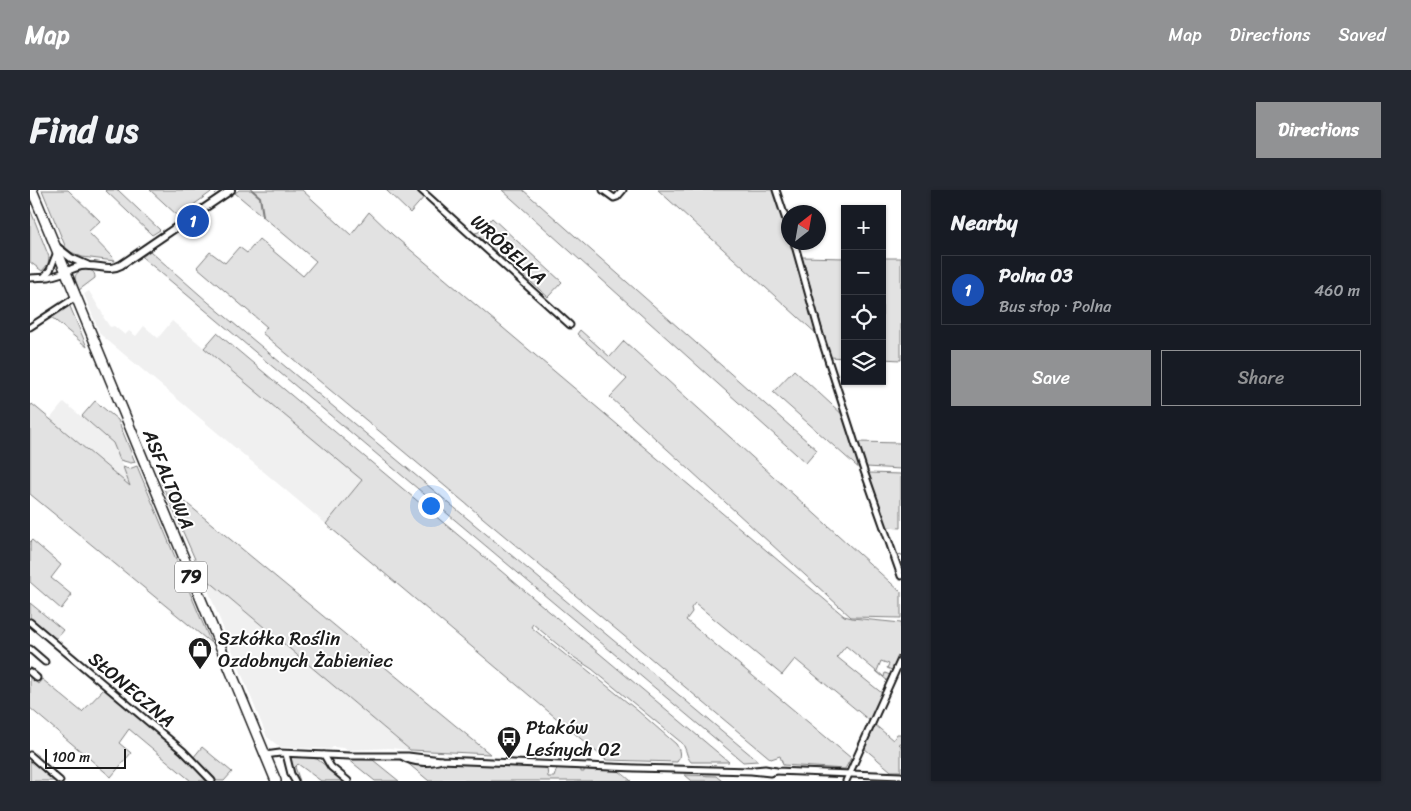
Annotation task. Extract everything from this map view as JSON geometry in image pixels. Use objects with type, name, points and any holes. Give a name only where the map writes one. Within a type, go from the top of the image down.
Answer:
[{"type":"main road","name":"ASFALTOWA","points":[[32,190],[276,781]]},
{"type":"street","points":[[30,278],[43,278],[66,272],[76,267],[88,266],[110,269],[121,265],[231,190]]},
{"type":"street","name":"WRÓBELKA","points":[[421,190],[570,325]]},
{"type":"street","points":[[603,190],[611,197],[617,197],[623,190]]},
{"type":"street","points":[[776,190],[781,205]]},
{"type":"street","points":[[43,278],[50,270],[57,248],[71,258],[88,266]]},
{"type":"street","points":[[796,250],[820,335],[864,471],[901,576]]},
{"type":"street","points":[[30,327],[76,296]]},
{"type":"street","name":"SŁONECZNA","points":[[30,622],[183,751],[212,781]]},
{"type":"street","points":[[30,649],[46,662]]},
{"type":"street","points":[[846,781],[901,660]]},
{"type":"street","points":[[30,672],[37,678]]},
{"type":"street","points":[[286,754],[291,774],[296,781]]},
{"type":"street","points":[[30,755],[60,781]]},
{"type":"street","points":[[265,755],[374,755],[403,757],[406,760],[421,762],[439,762],[442,760],[751,771],[849,775],[870,778],[901,776]]},
{"type":"street","points":[[324,755],[331,767],[348,781]]},
{"type":"shaded area","points":[[42,190],[68,190],[100,221],[88,232],[115,261],[82,257],[66,248]]},
{"type":"shaded area","points":[[105,190],[118,190],[160,230],[152,235]]},
{"type":"shaded area","points":[[150,190],[214,190],[178,216]]},
{"type":"shaded area","points":[[239,190],[302,190],[351,235],[369,212],[393,235],[844,616],[901,623],[901,653],[894,671],[887,668],[889,664],[881,661],[877,671],[884,677],[885,673],[890,675],[889,682],[846,646],[837,657],[883,694],[870,721],[795,659],[782,675],[695,603],[691,608],[692,612],[686,620],[851,758],[845,769],[783,765],[780,756],[771,759],[262,333],[267,327],[197,267],[210,252],[225,263],[239,247],[247,253],[259,239],[303,276],[316,261],[235,193]]},
{"type":"shaded area","points":[[386,190],[417,190],[425,196],[410,213]]},
{"type":"shaded area","points":[[502,190],[523,190],[817,450],[806,463]]},
{"type":"shaded area","points":[[658,190],[775,190],[781,209],[781,250],[793,250],[819,336]]},
{"type":"shaded area","points":[[30,209],[49,257],[48,264],[42,271],[30,262]]},
{"type":"shaded area","points":[[492,218],[562,282],[548,297],[475,233],[479,232]]},
{"type":"shaded area","points":[[150,251],[208,302],[758,761],[743,762],[142,257]]},
{"type":"shaded area","points":[[802,257],[841,258],[841,358],[830,357]]},
{"type":"shaded area","points":[[886,258],[901,258],[901,360],[886,359]]},
{"type":"shaded area","points":[[85,269],[92,271],[95,278],[79,290],[75,277],[78,272]]},
{"type":"shaded area","points":[[89,291],[110,327],[114,326],[125,335],[129,331],[136,336],[144,326],[158,338],[172,321],[362,480],[326,524],[100,334],[84,294]]},
{"type":"shaded area","points":[[69,304],[87,347],[50,316]]},
{"type":"shaded area","points":[[580,330],[610,357],[624,341],[901,592],[901,618],[851,617],[610,397],[627,379],[577,334]]},
{"type":"shaded area","points":[[217,333],[729,762],[691,762],[682,743],[592,669],[569,654],[533,624],[531,627],[568,657],[580,664],[676,744],[680,753],[677,762],[606,760],[326,524],[362,480],[204,348]]},
{"type":"shaded area","points":[[794,370],[844,416],[862,471],[773,392]]},
{"type":"shaded area","points":[[95,401],[118,420],[135,462],[131,463],[120,460],[113,443],[82,416]]},
{"type":"shaded area","points":[[64,402],[113,443],[131,487],[50,419]]},
{"type":"shaded area","points":[[32,404],[130,486],[123,467],[129,469],[137,466],[211,643],[30,494],[30,407]]},
{"type":"shaded area","points":[[858,442],[901,443],[901,469],[866,467]]},
{"type":"shaded area","points":[[868,473],[901,474],[901,528],[886,527]]},
{"type":"shaded area","points":[[161,482],[490,754],[410,750],[202,575]]},
{"type":"shaded area","points":[[32,540],[61,565],[51,578],[72,595],[61,609],[30,582],[30,542]]},
{"type":"shaded area","points":[[202,575],[410,750],[390,748],[347,750],[333,747],[331,749],[280,747],[267,737]]},
{"type":"shaded area","points":[[30,603],[63,630],[54,641],[30,621]]},
{"type":"shaded area","points":[[30,677],[38,684],[42,679],[82,712],[105,688],[186,756],[210,781],[191,781],[129,729],[119,743],[131,753],[111,777],[30,708]]},
{"type":"shaded area","points":[[874,724],[893,740],[897,734],[901,734],[901,744],[899,744],[901,746],[901,771],[891,771],[864,748]]},
{"type":"shaded area","points":[[202,747],[232,772],[224,781],[217,781],[193,758]]},
{"type":"shaded area","points":[[295,756],[317,759],[345,781],[321,781],[298,764],[295,767],[300,781],[298,781],[290,762],[291,758]]},
{"type":"shaded area","points":[[348,759],[373,760],[399,781],[375,781]]},
{"type":"shaded area","points":[[30,760],[54,781],[30,781]]},
{"type":"shaded area","points":[[405,761],[416,763],[540,766],[547,768],[548,777],[554,777],[557,768],[581,769],[581,772],[584,772],[584,769],[596,771],[597,769],[613,769],[631,781],[429,781]]},
{"type":"shaded area","points":[[685,775],[716,776],[722,781],[692,781]]},
{"type":"waterway","points":[[252,190],[260,197],[263,216]]},
{"type":"place","name":"Polna 03","points":[[193,221]]},
{"type":"place","name":"Szkółka Roślin Ozdobnych Żabieniec","points":[[200,670]]},
{"type":"place","name":"Ptaków Leśnych 02","points":[[509,759]]}]
